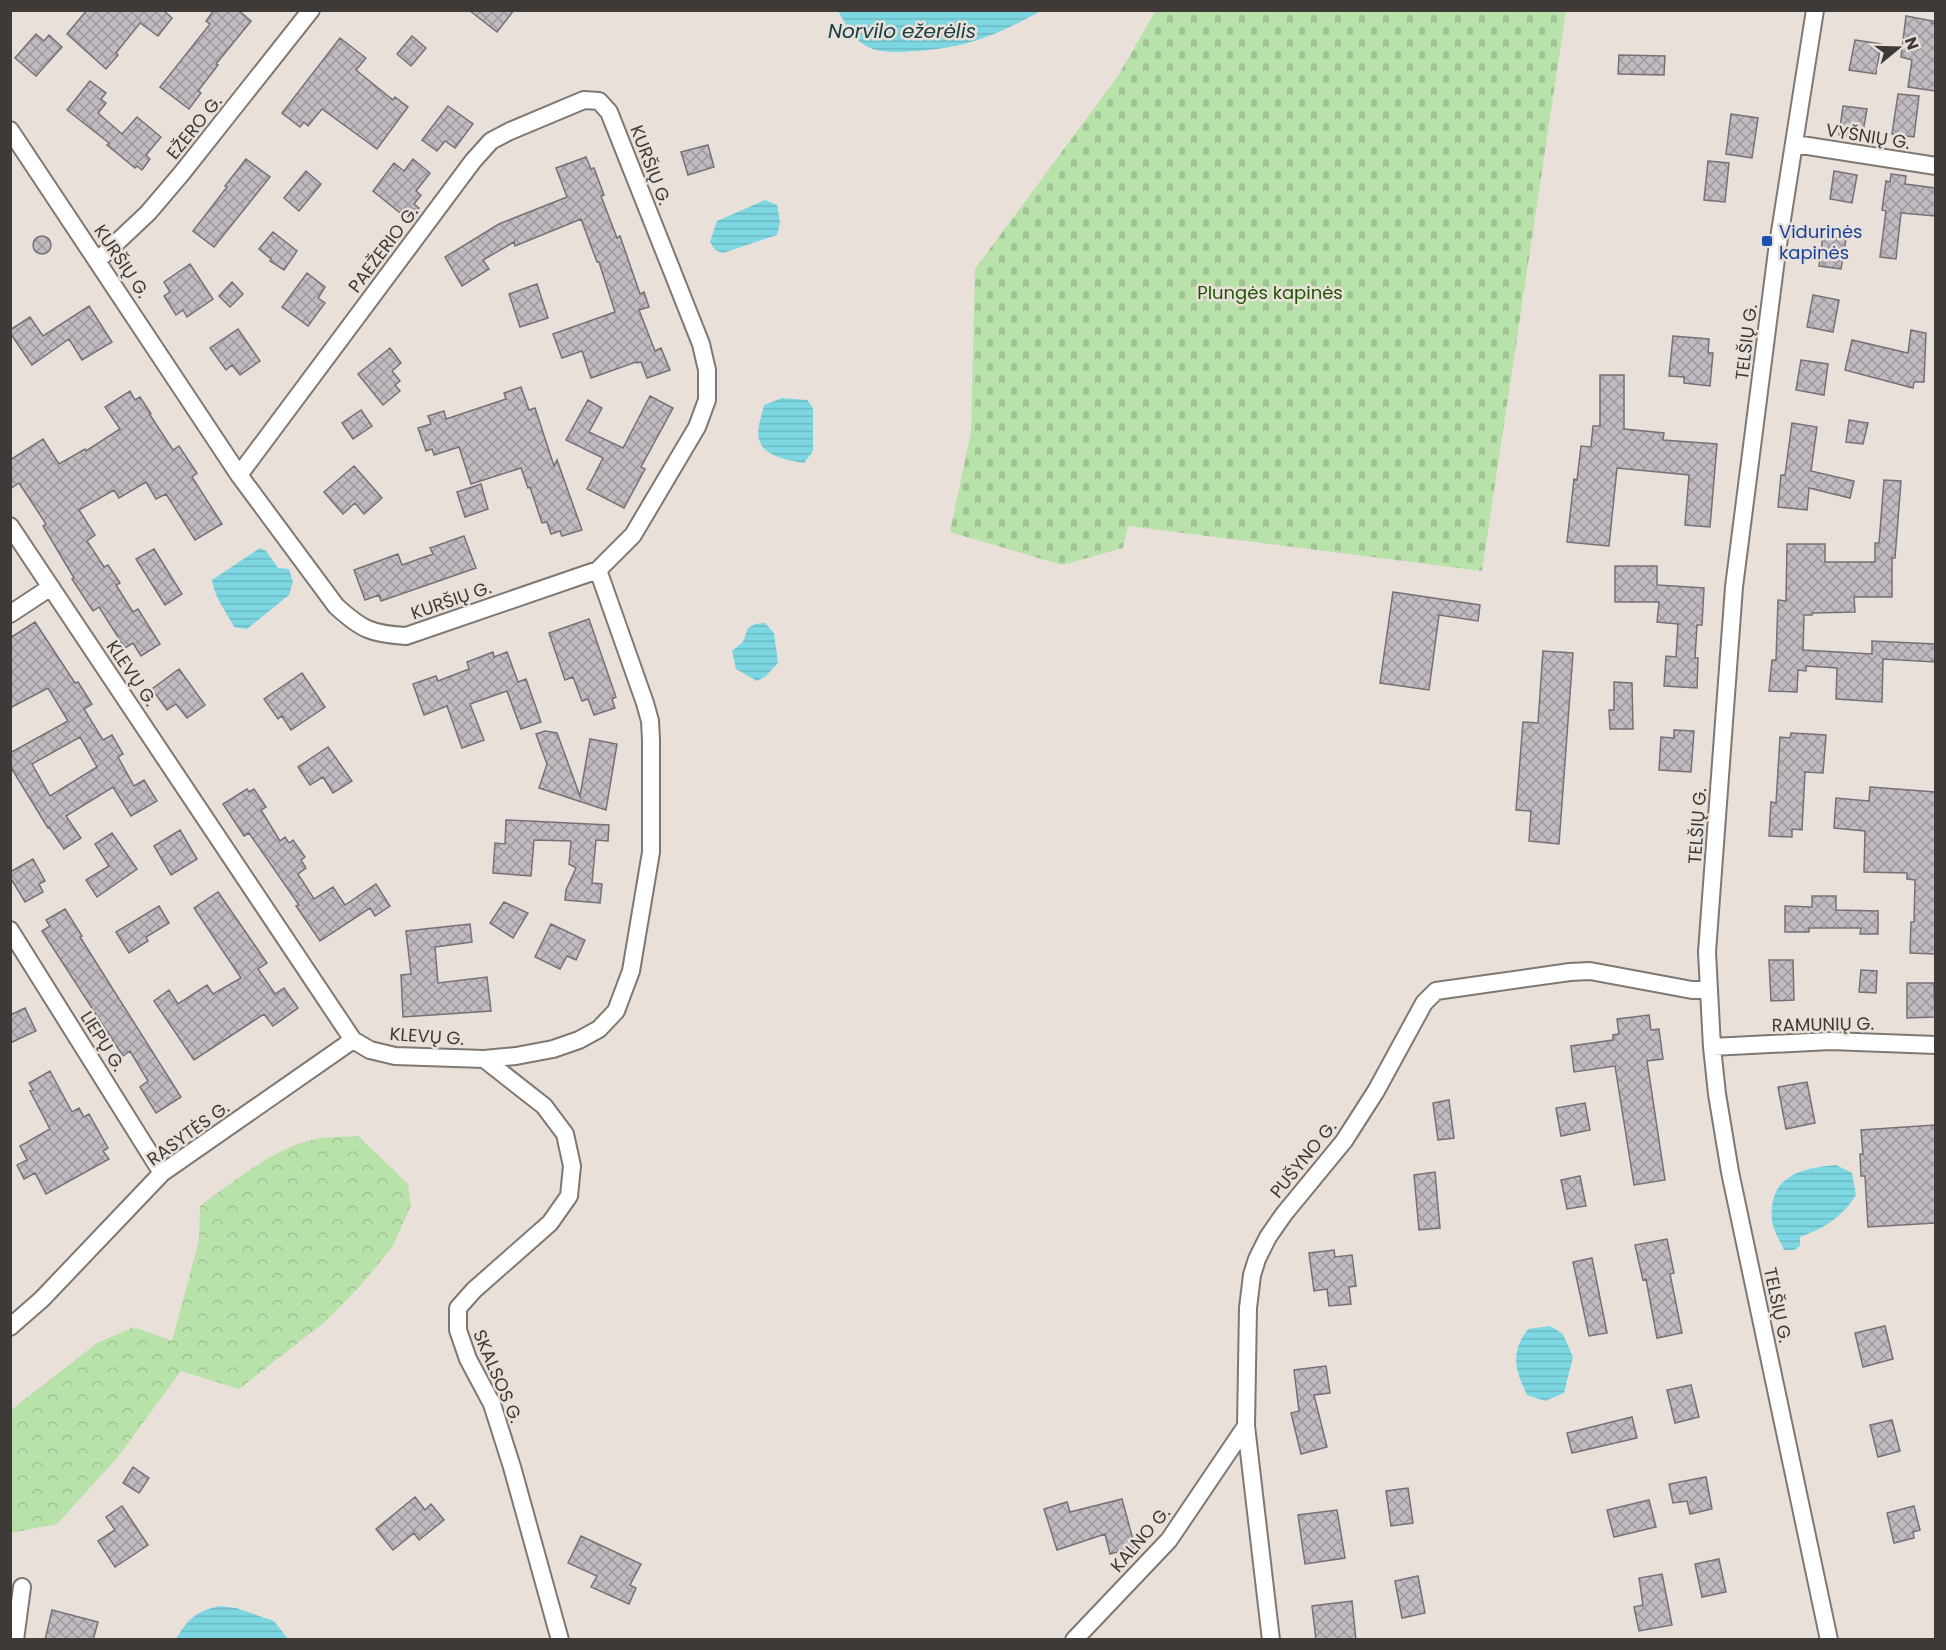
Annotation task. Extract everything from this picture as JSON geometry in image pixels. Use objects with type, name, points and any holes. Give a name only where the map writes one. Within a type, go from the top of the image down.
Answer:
[{"type":"street","name":"EŽERO G.","points":[[98,260],[148,213],[176,181],[311,10]]},
{"type":"street","name":"TELŠIŲ G.","points":[[1815,10],[1778,251],[1734,587],[1707,952],[1712,1047],[1730,1172],[1829,1640]]},
{"type":"street","name":"PAEŽERIO G.","points":[[239,475],[473,161],[491,141],[510,130],[584,100],[599,101]]},
{"type":"street","name":"KURŠIŲ G.","points":[[10,130],[239,475],[336,606],[356,624],[380,634],[406,636],[598,570],[633,535],[697,427],[707,400],[707,370],[701,344],[609,112],[599,101]]},
{"type":"street","name":"VYŠNIŲ G.","points":[[1795,144],[1935,166]]},
{"type":"street","name":"KLEVŲ G.","points":[[10,526],[353,1040],[370,1050],[395,1056],[484,1059],[553,1049],[579,1040],[599,1029],[616,1011],[631,971],[651,852],[650,721],[598,570]]},
{"type":"street","points":[[10,614],[51,587]]},
{"type":"street","name":"LIEPŲ G.","points":[[10,930],[162,1173]]},
{"type":"street","name":"PUŠYNO G.","points":[[1271,1640],[1246,1426],[1248,1308],[1252,1275],[1268,1237],[1344,1141],[1376,1090],[1424,1003],[1436,992],[1524,978],[1590,971],[1681,988],[1708,990]]},
{"type":"street","name":"RASYTĖS G.","points":[[10,1327],[42,1299],[162,1173],[353,1040]]},
{"type":"street","name":"RAMUNIŲ G.","points":[[1712,1047],[1830,1041],[1935,1045]]},
{"type":"street","name":"SKALSOS G.","points":[[484,1059],[544,1106],[565,1134],[572,1166],[569,1196],[550,1223],[474,1290],[458,1308],[458,1330],[468,1359],[492,1404],[560,1640]]},
{"type":"street","name":"KALNO G.","points":[[1074,1640],[1169,1540],[1246,1426]]},
{"type":"street","points":[[15,1640],[22,1587]]},
{"type":"green space","name":"Plungės kapinės","points":[[1156,10],[1566,11],[1482,571],[1128,526],[1123,548],[1062,565],[950,532],[971,432],[975,269],[1118,76]]},
{"type":"green space","points":[[358,1136],[408,1184],[411,1205],[393,1246],[361,1285],[326,1321],[239,1389],[181,1371],[117,1458],[57,1524],[11,1533],[11,1410],[97,1343],[134,1327],[172,1341],[199,1240],[200,1206],[240,1176],[285,1149],[321,1138]]},
{"type":"water","name":"Norvilo ežerėlis","points":[[838,11],[1041,11],[981,39],[951,47],[897,52],[878,50],[861,43]]},
{"type":"water","points":[[765,200],[777,205],[780,222],[777,235],[723,253],[715,250],[710,242],[717,221]]},
{"type":"water","points":[[782,398],[807,400],[813,408],[813,451],[804,463],[771,454],[761,445],[758,435],[764,405]]},
{"type":"water","points":[[260,548],[266,551],[278,568],[289,569],[293,582],[289,595],[247,629],[234,627],[218,598],[212,580]]},
{"type":"water","points":[[765,623],[774,633],[778,663],[766,676],[757,681],[736,669],[732,651],[743,642],[748,628],[755,624]]},
{"type":"water","points":[[1836,1165],[1852,1173],[1856,1195],[1832,1221],[1800,1237],[1800,1246],[1794,1250],[1784,1250],[1772,1220],[1775,1193],[1789,1177],[1799,1172]]},
{"type":"water","points":[[1550,1326],[1563,1334],[1573,1357],[1564,1393],[1545,1401],[1527,1395],[1516,1362],[1519,1346],[1528,1329]]},
{"type":"water","points":[[219,1606],[236,1608],[274,1621],[288,1639],[176,1639],[193,1617]]},
{"type":"building","points":[[87,10],[163,10],[172,18],[158,36],[140,23],[106,69],[67,34]]},
{"type":"building","points":[[214,10],[238,10],[251,21],[216,64],[218,65],[198,91],[201,93],[189,109],[160,87],[210,24],[206,21]]},
{"type":"building","points":[[469,10],[514,10],[497,32]]},
{"type":"building","points":[[1906,16],[1935,23],[1935,91],[1908,87],[1912,60],[1901,57]]},
{"type":"building","points":[[36,34],[44,41],[49,35],[62,47],[36,76],[15,58]]},
{"type":"building","points":[[412,36],[426,48],[411,66],[397,54]]},
{"type":"building","points":[[340,38],[366,58],[356,70],[393,100],[395,97],[408,107],[377,149],[322,109],[308,126],[304,122],[300,127],[282,113]]},
{"type":"building","points":[[1855,40],[1881,44],[1876,74],[1849,70]]},
{"type":"building","points":[[1619,55],[1665,56],[1664,75],[1618,74]]},
{"type":"building","points":[[90,81],[106,93],[101,99],[106,103],[98,113],[122,134],[137,117],[161,137],[146,155],[150,159],[142,170],[137,166],[135,168],[107,145],[109,143],[67,110]]},
{"type":"building","points":[[1898,94],[1919,96],[1914,137],[1892,134]]},
{"type":"building","points":[[448,106],[473,124],[455,148],[445,141],[437,151],[422,140]]},
{"type":"building","points":[[1843,106],[1867,109],[1862,138],[1839,135]]},
{"type":"building","points":[[1731,114],[1758,118],[1752,158],[1726,154]]},
{"type":"building","points":[[708,145],[714,167],[688,175],[681,152]]},
{"type":"building","points":[[586,157],[591,169],[594,168],[604,195],[601,196],[617,238],[620,236],[640,294],[644,292],[649,307],[639,310],[655,351],[661,348],[670,370],[647,378],[641,362],[591,378],[582,351],[562,358],[553,334],[615,312],[599,262],[597,262],[581,219],[515,246],[514,242],[483,260],[489,269],[462,286],[445,257],[499,224],[567,197],[556,168]]},
{"type":"building","points":[[246,159],[270,177],[214,247],[193,231]]},
{"type":"building","points":[[413,159],[430,173],[416,191],[421,195],[414,204],[419,208],[409,220],[373,191],[394,163],[404,171]]},
{"type":"building","points":[[1708,161],[1729,163],[1725,202],[1704,200]]},
{"type":"building","points":[[306,171],[321,184],[299,211],[284,198]]},
{"type":"building","points":[[1834,171],[1857,175],[1852,203],[1830,199]]},
{"type":"building","points":[[1891,174],[1906,176],[1905,184],[1935,188],[1935,216],[1901,213],[1896,259],[1880,257],[1886,211],[1882,210],[1886,181],[1890,182]]},
{"type":"building","points":[[273,232],[297,251],[284,270],[270,261],[271,259],[259,249]]},
{"type":"building","points":[[42,236],[48,239],[51,245],[48,251],[42,254],[36,251],[33,245],[36,239]]},
{"type":"building","points":[[1823,236],[1846,239],[1841,269],[1819,266]]},
{"type":"building","points":[[190,264],[213,299],[187,317],[183,310],[176,315],[164,296],[170,292],[164,282]]},
{"type":"building","points":[[307,273],[325,287],[318,298],[325,303],[308,326],[282,307]]},
{"type":"building","points":[[232,282],[243,294],[230,307],[219,296]]},
{"type":"building","points":[[537,284],[548,318],[520,327],[509,294]]},
{"type":"building","points":[[1813,295],[1839,300],[1833,332],[1807,327]]},
{"type":"building","points":[[89,306],[112,342],[82,360],[69,339],[32,365],[10,333],[10,330],[30,317],[43,336]]},
{"type":"building","points":[[238,329],[260,361],[240,375],[232,365],[226,370],[210,348]]},
{"type":"building","points":[[1911,330],[1926,333],[1924,382],[1914,382],[1913,388],[1845,370],[1852,340],[1908,353]]},
{"type":"building","points":[[1673,336],[1709,339],[1708,353],[1713,353],[1710,386],[1684,383],[1684,377],[1669,376]]},
{"type":"building","points":[[390,348],[401,363],[392,371],[400,381],[395,385],[400,391],[383,405],[358,374]]},
{"type":"building","points":[[1801,360],[1828,364],[1824,395],[1796,390]]},
{"type":"building","points":[[1600,375],[1624,375],[1624,429],[1664,433],[1663,440],[1717,444],[1710,527],[1685,525],[1689,475],[1617,468],[1609,546],[1567,542],[1574,479],[1577,480],[1581,446],[1591,447],[1593,426],[1600,426]]},
{"type":"building","points":[[521,387],[529,410],[535,408],[554,466],[557,460],[582,530],[562,536],[560,531],[551,534],[547,522],[542,523],[521,468],[471,484],[459,447],[434,455],[432,449],[426,451],[418,428],[431,424],[428,416],[444,411],[446,419],[506,399],[504,393]]},
{"type":"building","points":[[130,391],[135,400],[140,397],[173,450],[179,446],[197,473],[192,477],[222,524],[195,540],[166,494],[156,499],[146,482],[119,498],[114,490],[79,510],[95,535],[87,541],[104,567],[108,565],[120,583],[116,585],[133,612],[138,609],[160,644],[141,656],[133,643],[125,648],[99,607],[93,611],[72,579],[74,578],[43,526],[46,524],[19,483],[10,489],[10,460],[43,439],[59,464],[85,449],[86,451],[120,429],[105,407]]},
{"type":"building","points":[[650,396],[673,408],[641,467],[645,469],[624,508],[587,489],[603,458],[566,440],[588,400],[602,408],[589,432],[623,448]]},
{"type":"building","points":[[361,410],[372,426],[353,439],[342,423]]},
{"type":"building","points":[[1849,420],[1868,423],[1863,444],[1846,442]]},
{"type":"building","points":[[1792,423],[1817,427],[1811,471],[1854,481],[1850,498],[1809,488],[1807,510],[1778,507],[1781,475],[1785,475]]},
{"type":"building","points":[[354,466],[382,498],[364,514],[355,503],[343,514],[324,492]]},
{"type":"building","points":[[1884,480],[1901,481],[1895,558],[1892,558],[1892,597],[1854,597],[1855,612],[1804,615],[1803,650],[1872,654],[1872,641],[1935,644],[1935,662],[1883,659],[1882,702],[1836,699],[1837,668],[1806,666],[1806,671],[1798,670],[1797,692],[1769,691],[1772,660],[1776,660],[1778,600],[1786,601],[1787,544],[1825,544],[1825,562],[1875,562],[1875,543],[1879,543]]},
{"type":"building","points":[[481,484],[488,509],[465,517],[457,492]]},
{"type":"building","points":[[464,536],[476,568],[381,601],[379,595],[365,600],[354,570],[398,554],[402,565],[433,554],[430,548]]},
{"type":"building","points":[[154,549],[182,594],[165,605],[136,559]]},
{"type":"building","points":[[1615,566],[1657,566],[1657,585],[1704,588],[1702,625],[1697,625],[1695,658],[1698,658],[1697,688],[1664,686],[1666,656],[1676,657],[1678,624],[1657,622],[1659,602],[1615,602]]},
{"type":"building","points":[[1393,592],[1480,605],[1478,621],[1439,615],[1429,690],[1380,683]]},
{"type":"building","points":[[589,619],[616,697],[612,699],[615,708],[594,715],[588,699],[582,701],[573,677],[565,680],[549,633]]},
{"type":"building","points":[[35,622],[75,683],[78,682],[92,704],[84,709],[103,740],[112,735],[123,754],[118,757],[134,786],[144,780],[157,801],[131,816],[113,787],[66,816],[81,838],[64,849],[48,828],[10,766],[10,753],[68,721],[48,688],[10,708],[10,638]],"holes":[[[80,737],[97,767],[50,796],[32,764]]]},
{"type":"building","points":[[1543,651],[1573,653],[1559,844],[1529,841],[1531,811],[1516,810],[1523,722],[1538,723]]},
{"type":"building","points":[[493,652],[494,657],[507,652],[518,682],[526,679],[541,722],[521,729],[507,691],[470,704],[484,740],[462,748],[447,706],[424,715],[413,684],[436,676],[438,681],[469,669],[467,662]]},
{"type":"building","points":[[179,669],[205,705],[187,718],[176,704],[167,710],[152,689]]},
{"type":"building","points":[[302,673],[325,707],[291,730],[282,716],[278,719],[264,699]]},
{"type":"building","points":[[1614,682],[1632,683],[1633,729],[1610,729],[1609,710],[1614,710]]},
{"type":"building","points":[[1674,730],[1694,731],[1691,772],[1659,770],[1661,737],[1674,738]]},
{"type":"building","points":[[545,731],[557,733],[580,796],[590,739],[617,744],[606,810],[539,788],[547,764],[536,734]]},
{"type":"building","points":[[1791,733],[1826,735],[1823,773],[1805,772],[1802,830],[1792,829],[1792,837],[1769,836],[1771,802],[1776,803],[1780,737],[1790,738]]},
{"type":"building","points":[[328,747],[352,781],[333,793],[323,777],[310,785],[298,767]]},
{"type":"building","points":[[1870,787],[1935,792],[1935,954],[1910,953],[1911,922],[1914,922],[1915,880],[1907,879],[1907,873],[1864,872],[1865,831],[1834,828],[1836,798],[1869,801]]},
{"type":"building","points":[[247,789],[249,792],[254,789],[266,807],[261,810],[280,841],[285,837],[289,843],[293,840],[305,857],[301,860],[306,868],[298,874],[314,899],[333,887],[345,905],[376,884],[390,906],[375,916],[370,908],[320,941],[296,906],[299,905],[249,833],[244,836],[223,804]]},
{"type":"building","points":[[506,820],[609,825],[608,841],[596,840],[592,883],[602,884],[600,903],[565,900],[566,890],[576,868],[569,864],[571,841],[534,840],[531,876],[493,873],[495,843],[505,844]]},
{"type":"building","points":[[180,830],[197,859],[171,875],[154,846]]},
{"type":"building","points":[[112,833],[137,869],[97,897],[86,880],[109,866],[95,844]]},
{"type":"building","points":[[33,859],[45,881],[39,884],[43,892],[25,902],[10,877],[10,872]]},
{"type":"building","points":[[218,892],[267,963],[258,969],[275,994],[284,988],[298,1008],[273,1026],[264,1014],[194,1060],[154,1001],[169,990],[178,1004],[207,985],[213,994],[241,978],[194,908]]},
{"type":"building","points":[[1812,896],[1836,896],[1836,910],[1878,911],[1878,934],[1860,934],[1861,928],[1809,928],[1809,932],[1785,932],[1785,906],[1812,907]]},
{"type":"building","points":[[504,902],[528,913],[513,938],[490,923]]},
{"type":"building","points":[[159,906],[169,923],[146,937],[148,941],[129,953],[116,932]]},
{"type":"building","points":[[65,909],[82,936],[80,937],[181,1097],[156,1113],[140,1087],[148,1081],[130,1051],[123,1056],[42,931],[50,926],[46,920]]},
{"type":"building","points":[[470,924],[472,942],[435,947],[438,983],[487,977],[491,1011],[403,1017],[401,975],[411,974],[406,931]]},
{"type":"building","points":[[551,924],[585,940],[576,960],[567,956],[560,969],[535,957]]},
{"type":"building","points":[[1769,960],[1793,960],[1794,1000],[1771,1001]]},
{"type":"building","points":[[1861,970],[1877,971],[1876,993],[1859,992]]},
{"type":"building","points":[[1907,983],[1934,983],[1935,1017],[1907,1018]]},
{"type":"building","points":[[25,1008],[36,1031],[10,1043],[10,1015]]},
{"type":"building","points":[[1649,1015],[1651,1030],[1659,1029],[1663,1059],[1647,1061],[1665,1180],[1634,1185],[1615,1066],[1574,1072],[1571,1046],[1613,1040],[1613,1035],[1619,1034],[1617,1019]]},
{"type":"building","points":[[50,1071],[72,1112],[79,1108],[84,1117],[89,1114],[108,1148],[103,1151],[109,1159],[46,1194],[35,1173],[24,1179],[17,1165],[27,1160],[20,1146],[50,1129],[30,1091],[33,1090],[29,1083]]},
{"type":"building","points":[[1807,1082],[1815,1123],[1786,1129],[1778,1087]]},
{"type":"building","points":[[1449,1100],[1454,1138],[1438,1140],[1433,1103]]},
{"type":"building","points":[[1585,1103],[1590,1130],[1561,1136],[1556,1108]]},
{"type":"building","points":[[1935,1125],[1935,1223],[1868,1227],[1865,1176],[1861,1176],[1860,1154],[1863,1154],[1861,1130]]},
{"type":"building","points":[[1435,1172],[1440,1228],[1419,1230],[1414,1175]]},
{"type":"building","points":[[1580,1176],[1586,1206],[1567,1209],[1561,1180]]},
{"type":"building","points":[[1667,1239],[1674,1273],[1670,1274],[1682,1333],[1657,1338],[1646,1279],[1643,1280],[1635,1245]]},
{"type":"building","points":[[1334,1250],[1335,1257],[1352,1255],[1356,1286],[1349,1287],[1351,1304],[1329,1306],[1327,1289],[1314,1291],[1309,1253]]},
{"type":"building","points":[[1592,1258],[1607,1333],[1589,1336],[1573,1262]]},
{"type":"building","points":[[1885,1326],[1893,1359],[1863,1367],[1855,1333]]},
{"type":"building","points":[[1326,1366],[1330,1393],[1314,1395],[1327,1447],[1301,1454],[1291,1413],[1299,1411],[1294,1370]]},
{"type":"building","points":[[1691,1385],[1699,1417],[1675,1423],[1667,1390]]},
{"type":"building","points":[[1632,1417],[1637,1438],[1572,1453],[1567,1433]]},
{"type":"building","points":[[1892,1420],[1900,1451],[1878,1457],[1870,1425]]},
{"type":"building","points":[[133,1467],[149,1478],[139,1493],[123,1483]]},
{"type":"building","points":[[1706,1477],[1712,1509],[1690,1514],[1687,1501],[1673,1503],[1669,1484]]},
{"type":"building","points":[[1408,1488],[1413,1523],[1391,1526],[1386,1491]]},
{"type":"building","points":[[415,1497],[425,1510],[431,1504],[444,1520],[419,1540],[414,1533],[393,1550],[376,1529]]},
{"type":"building","points":[[1122,1499],[1135,1547],[1110,1554],[1105,1534],[1057,1550],[1044,1509],[1067,1502],[1070,1512]]},
{"type":"building","points":[[1649,1500],[1656,1527],[1614,1537],[1607,1510]]},
{"type":"building","points":[[122,1506],[148,1545],[115,1567],[98,1541],[115,1530],[106,1517]]},
{"type":"building","points":[[1914,1506],[1920,1530],[1913,1532],[1914,1538],[1894,1543],[1887,1513]]},
{"type":"building","points":[[1337,1510],[1345,1558],[1305,1564],[1298,1515]]},
{"type":"building","points":[[581,1536],[641,1564],[630,1585],[636,1588],[629,1604],[591,1587],[597,1576],[568,1563]]},
{"type":"building","points":[[1719,1559],[1726,1592],[1702,1597],[1695,1564]]},
{"type":"building","points":[[1662,1574],[1672,1625],[1639,1631],[1634,1607],[1643,1605],[1639,1578]]},
{"type":"building","points":[[1418,1576],[1425,1613],[1402,1618],[1395,1581]]},
{"type":"building","points":[[1352,1601],[1356,1640],[1316,1640],[1312,1606]]},
{"type":"building","points":[[52,1610],[98,1622],[93,1640],[45,1640]]},
{"type":"place","name":"Vidurinės kapinės","points":[[1767,241]]}]
